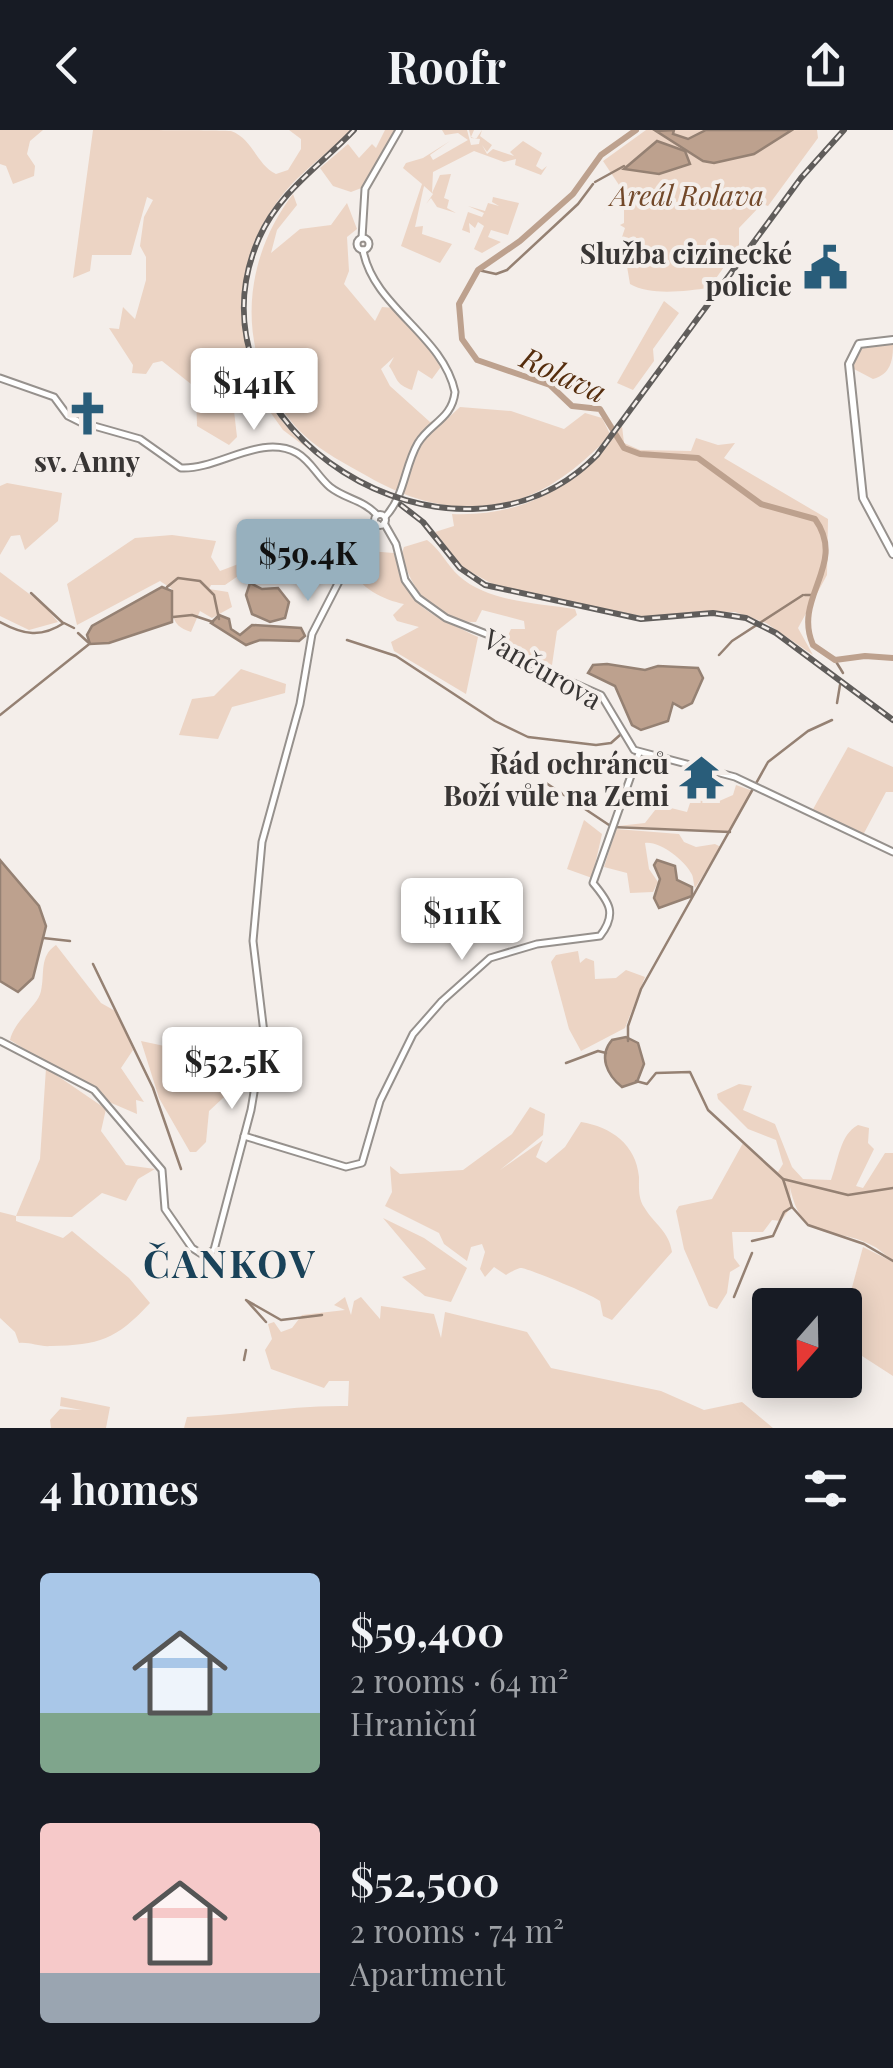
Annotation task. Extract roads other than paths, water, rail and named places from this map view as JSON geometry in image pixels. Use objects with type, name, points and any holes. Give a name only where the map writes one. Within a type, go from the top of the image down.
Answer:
[{"type":"main road","points":[[891,341],[862,343],[854,349],[849,364],[862,495],[873,524],[893,554]]},
{"type":"street","points":[[0,1041],[94,1090],[162,1170],[166,1208],[192,1248],[203,1255],[216,1244],[244,1136],[264,1033],[253,941],[262,842],[300,704],[312,634],[349,562],[398,498],[420,440],[445,418],[454,392],[441,356],[372,275],[363,250],[369,243],[362,238],[365,189],[400,130]]},
{"type":"street","points":[[0,378],[54,397],[68,416],[140,440],[182,468],[266,448],[289,450],[307,461],[332,488],[360,501],[381,520]]},
{"type":"street","name":"Vančurova","points":[[381,520],[396,544],[404,580],[418,598],[446,618],[494,637],[526,663],[601,695],[612,708],[626,742],[639,753]]},
{"type":"street","points":[[244,1136],[346,1166],[358,1165],[366,1158],[380,1101],[414,1034],[442,1001],[490,958],[600,936],[611,922],[610,903],[594,883],[639,753],[736,777],[893,852]]},
{"type":"waterway","name":"Rolava","points":[[636,130],[601,155],[573,194],[520,241],[478,270],[459,304],[462,339],[477,360],[550,385],[572,406],[600,409],[624,448],[640,454],[698,458],[761,504],[815,519],[826,551],[809,612],[813,645],[835,660],[893,658]]},
{"type":"waterway","points":[[595,182],[624,166]]},
{"type":"waterway","points":[[478,270],[496,274],[507,270],[578,204],[593,184]]},
{"type":"waterway","points":[[167,587],[178,578],[200,581],[214,595],[219,619]]},
{"type":"waterway","points":[[31,593],[63,623]]},
{"type":"waterway","points":[[719,655],[732,641],[803,595]]},
{"type":"waterway","points":[[805,595],[812,595]]},
{"type":"waterway","points":[[173,617],[192,615],[213,622]]},
{"type":"waterway","points":[[0,622],[32,633],[64,623],[74,628]]},
{"type":"waterway","points":[[78,633],[90,644]]},
{"type":"waterway","points":[[347,640],[396,656],[495,721],[528,737],[596,745],[611,743],[620,735]]},
{"type":"waterway","points":[[0,715],[88,645]]},
{"type":"waterway","points":[[835,660],[843,673]]},
{"type":"waterway","points":[[837,703],[840,685]]},
{"type":"waterway","points":[[628,1041],[628,1026],[641,989],[768,762],[808,731],[832,720]]},
{"type":"waterway","points":[[546,783],[612,827],[730,832]]},
{"type":"waterway","points":[[43,938],[70,941]]},
{"type":"waterway","points":[[93,964],[153,1088],[181,1169]]},
{"type":"waterway","points":[[566,1063],[598,1051],[606,1053]]},
{"type":"waterway","points":[[636,1081],[647,1084],[656,1073],[690,1072],[708,1110],[783,1179],[792,1207],[808,1225],[864,1244],[893,1261]]},
{"type":"waterway","points":[[783,1179],[848,1195],[893,1188]]},
{"type":"waterway","points":[[752,1241],[773,1236],[784,1212],[792,1207]]},
{"type":"waterway","points":[[734,1297],[752,1253]]},
{"type":"waterway","points":[[246,1300],[281,1320],[322,1315]]},
{"type":"waterway","points":[[247,1301],[266,1322]]},
{"type":"waterway","points":[[244,1360],[246,1350]]},
{"type":"railway","points":[[354,130],[289,193],[259,238],[244,308],[257,372],[292,428],[344,472],[406,500],[473,509],[538,495],[597,455],[801,178],[844,130]]},
{"type":"railway","points":[[401,505],[423,522],[460,568],[485,585],[641,619],[713,613],[746,618],[776,633],[893,720]]},
{"type":"place","name":"Služba cizinecké policie","points":[[825,268]]},
{"type":"place","name":"sv. Anny","points":[[87,414]]},
{"type":"place","name":"Řád ochránců Boží vůle na Zemi","points":[[702,778]]},
{"type":"district","name":"ČANKOV","points":[[230,1262]]},
{"type":"park label","name":"Areál Rolava","points":[[687,194]]}]
